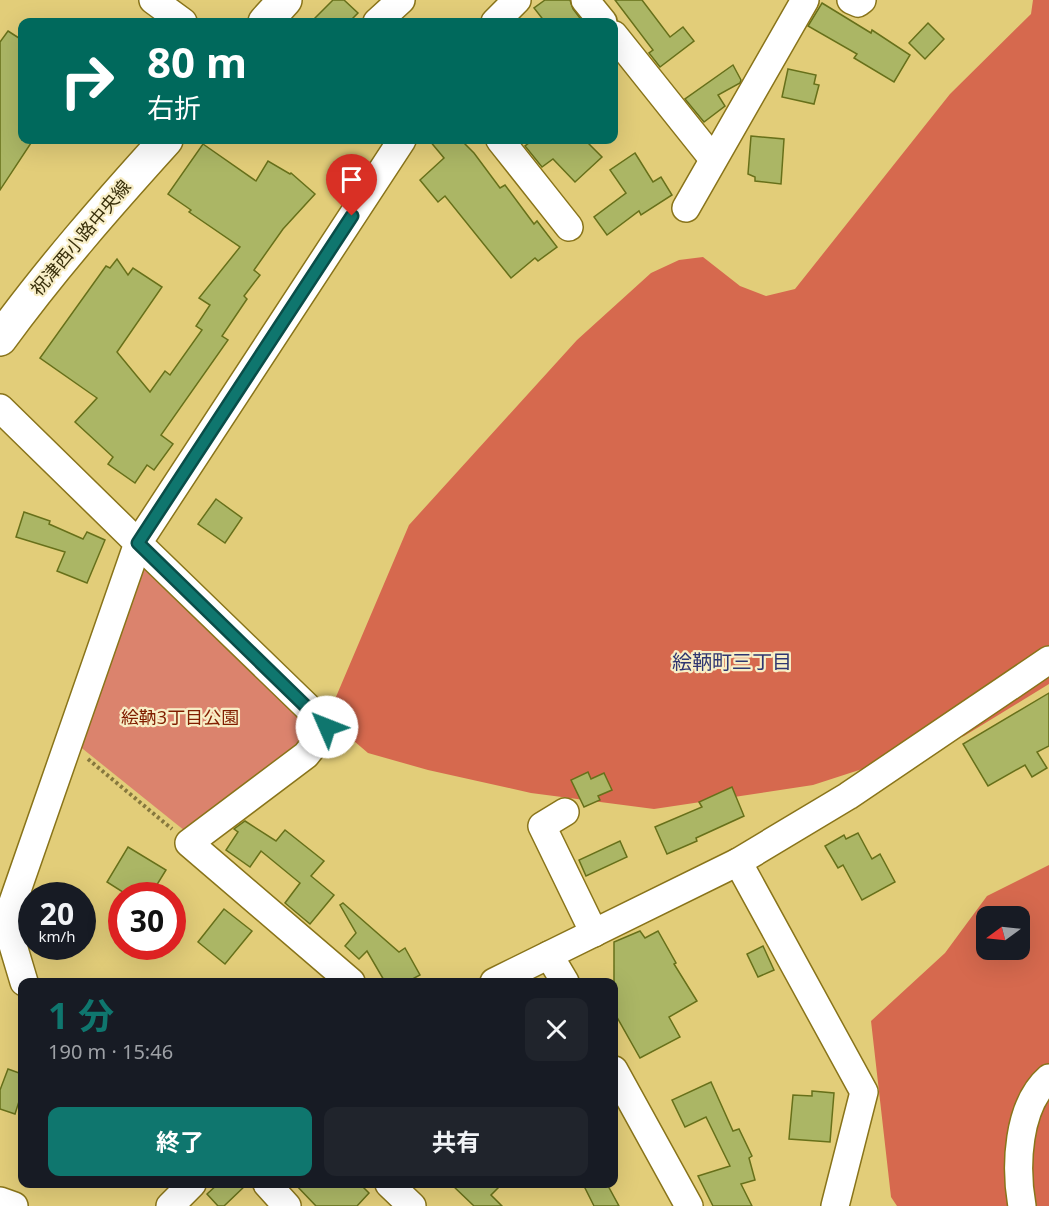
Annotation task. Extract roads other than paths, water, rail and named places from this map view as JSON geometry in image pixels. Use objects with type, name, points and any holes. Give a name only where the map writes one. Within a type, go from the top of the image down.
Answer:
[{"type":"main road","name":"祝津西小路中央線","points":[[0,339],[97,216],[162,144]]},
{"type":"street","points":[[381,18],[401,0]]},
{"type":"street","points":[[499,18],[517,0]]},
{"type":"street","points":[[585,0],[600,18]]},
{"type":"street","points":[[686,208],[805,0]]},
{"type":"street","points":[[851,0],[858,3],[862,0]]},
{"type":"street","points":[[618,40],[713,159]]},
{"type":"street","points":[[23,978],[6,922],[138,543],[399,144]]},
{"type":"street","points":[[503,144],[569,227]]},
{"type":"street","points":[[0,408],[327,727],[306,755],[189,843],[346,978]]},
{"type":"street","points":[[502,978],[738,862],[848,796],[1049,660]]},
{"type":"street","points":[[565,812],[542,826],[594,933]]},
{"type":"street","points":[[738,862],[864,1092],[835,1206]]},
{"type":"street","points":[[549,954],[563,978]]},
{"type":"street","points":[[618,1077],[689,1206]]},
{"type":"street","points":[[1023,1206],[1019,1185],[1019,1152],[1026,1114],[1049,1078]]},
{"type":"street","points":[[170,1206],[188,1188]]},
{"type":"street","points":[[271,1188],[287,1206]]},
{"type":"street","points":[[393,1188],[412,1206]]},
{"type":"street","points":[[0,1201],[14,1206]]},
{"type":"district","name":"絵鞆町三丁目","points":[[732,662]]},
{"type":"park label","name":"絵靹3丁目公園","points":[[180,718]]}]
